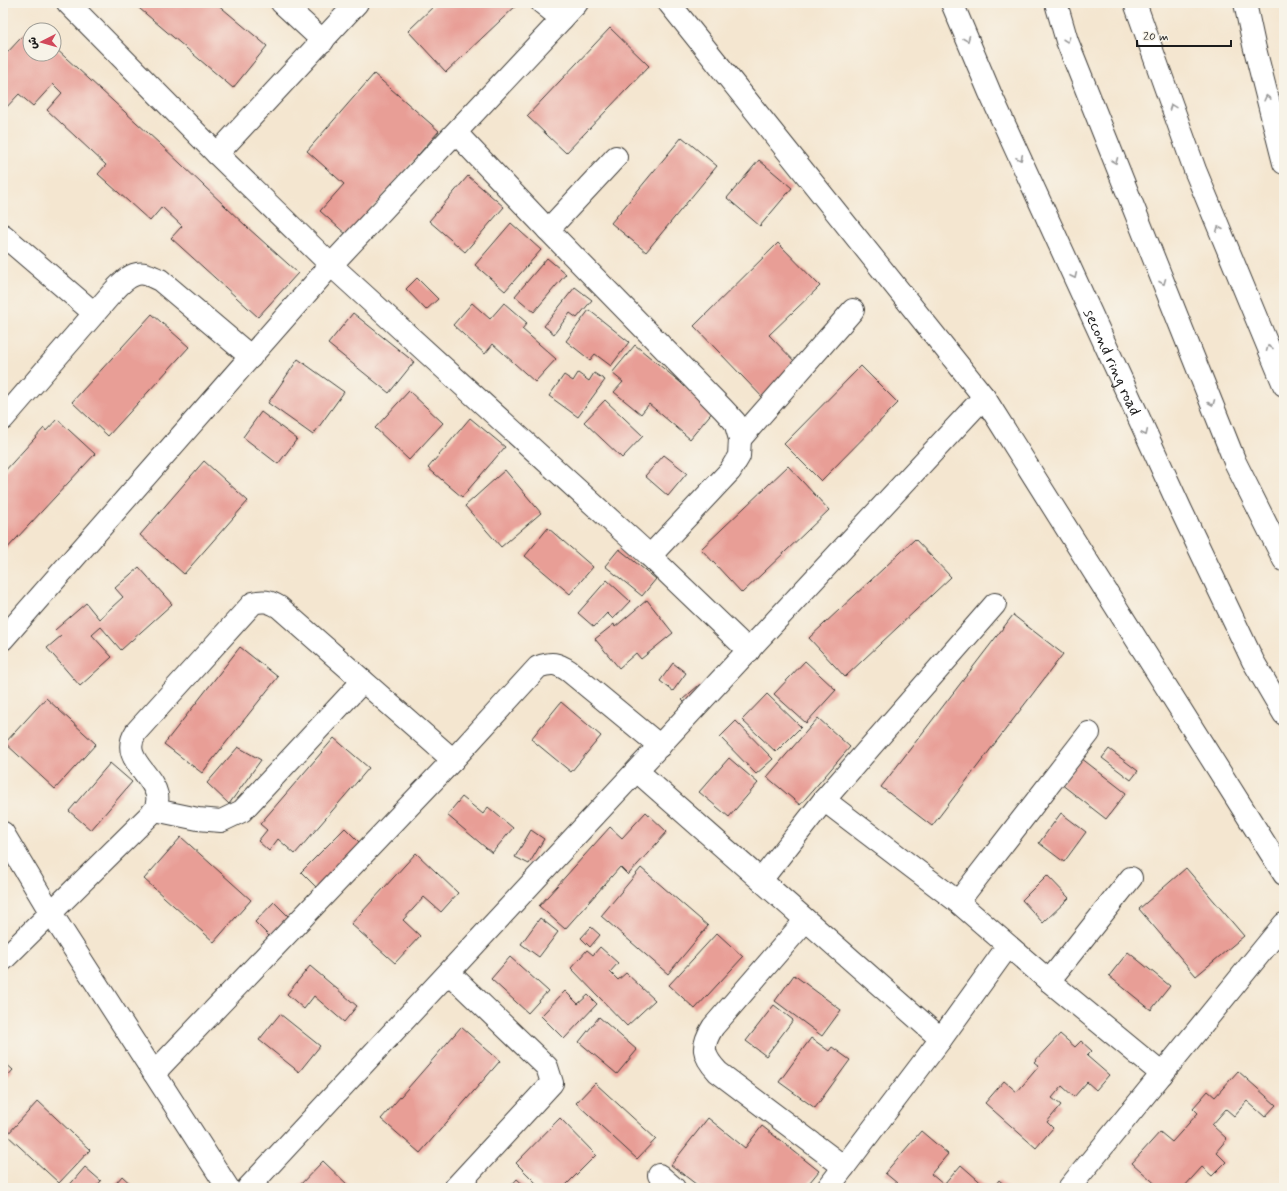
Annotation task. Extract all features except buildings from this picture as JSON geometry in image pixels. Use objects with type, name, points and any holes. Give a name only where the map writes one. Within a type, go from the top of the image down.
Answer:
[{"type":"main road","points":[[68,3],[217,154],[331,265],[650,556],[749,651]]},
{"type":"main road","points":[[282,3],[323,40]]},
{"type":"main road","points":[[217,154],[357,3]]},
{"type":"main road","points":[[542,3],[562,19]]},
{"type":"main road","points":[[3,639],[331,265],[577,3]]},
{"type":"main road","points":[[669,3],[984,398],[1284,874]]},
{"type":"main road","name":"second ring road","points":[[952,3],[990,93],[1178,503],[1253,660],[1284,714]]},
{"type":"main road","points":[[1056,3],[1068,41],[1235,462],[1284,560]]},
{"type":"main road","points":[[1136,3],[1195,170],[1284,385]]},
{"type":"main road","points":[[1245,3],[1254,45],[1284,163]]},
{"type":"main road","points":[[456,133],[735,422],[740,439],[739,456],[730,472],[650,556]]},
{"type":"main road","points":[[548,230],[616,157]]},
{"type":"main road","points":[[3,235],[94,313]]},
{"type":"main road","points":[[3,419],[123,281],[134,275],[145,274],[160,280],[251,357]]},
{"type":"main road","points":[[740,439],[853,310]]},
{"type":"main road","points":[[248,1188],[984,398]]},
{"type":"main road","points":[[3,960],[156,810],[158,802],[157,794],[154,786],[132,753],[132,738],[253,604],[261,601],[271,602],[279,607],[453,760]]},
{"type":"main road","points":[[761,880],[824,800],[995,604]]},
{"type":"main road","points":[[154,1073],[453,760],[538,667],[548,663],[560,664],[660,746]]},
{"type":"main road","points":[[156,810],[198,819],[221,821],[242,811],[363,681]]},
{"type":"main road","points":[[958,902],[1089,733]]},
{"type":"main road","points":[[637,771],[761,880],[805,921],[941,1039]]},
{"type":"main road","points":[[824,800],[958,902],[1008,946],[1162,1074]]},
{"type":"main road","points":[[3,833],[51,913],[228,1188]]},
{"type":"main road","points":[[1050,981],[1131,878]]},
{"type":"main road","points":[[805,921],[713,1027],[707,1038],[705,1050],[709,1062],[718,1072],[844,1167]]},
{"type":"main road","points":[[1069,1188],[1284,924]]},
{"type":"main road","points":[[828,1188],[941,1039],[1008,946]]},
{"type":"main road","points":[[449,973],[544,1063],[547,1067],[552,1083],[455,1188]]}]
